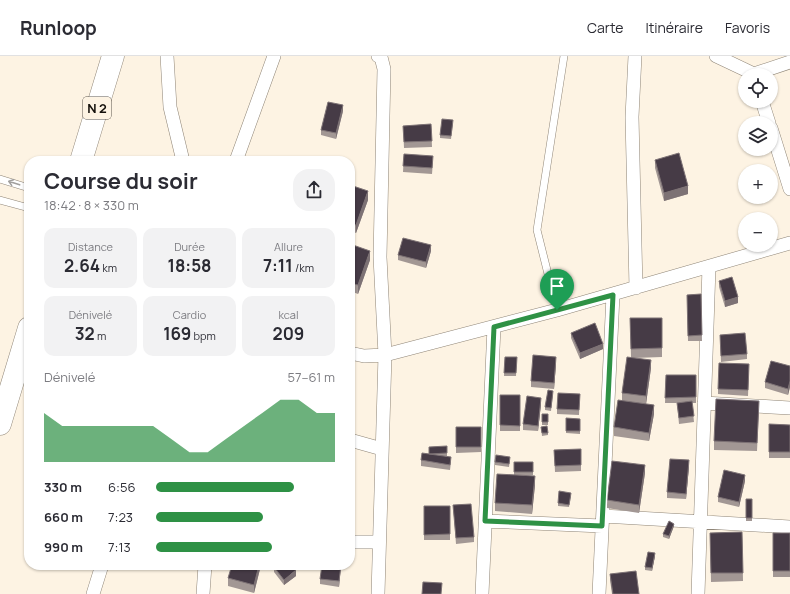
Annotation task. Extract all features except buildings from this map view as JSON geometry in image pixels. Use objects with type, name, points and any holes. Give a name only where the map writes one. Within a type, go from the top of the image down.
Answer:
[{"type":"highway","name":"N 2","points":[[83,156],[113,56]]},
{"type":"highway","points":[[0,424],[24,345]]},
{"type":"street","points":[[168,56],[170,107],[183,156]]},
{"type":"street","points":[[238,156],[274,56]]},
{"type":"street","points":[[378,56],[381,57],[384,69],[374,255],[385,355],[378,594]]},
{"type":"street","points":[[635,56],[632,117],[636,288]]},
{"type":"street","points":[[716,56],[741,68]]},
{"type":"street","points":[[772,68],[790,62]]},
{"type":"street","points":[[778,150],[790,189]]},
{"type":"street","points":[[355,354],[364,356],[385,355],[613,295],[790,243]]},
{"type":"street","points":[[698,594],[709,267]]},
{"type":"street","points":[[599,594],[613,295]]},
{"type":"street","points":[[482,594],[494,327]]},
{"type":"street","points":[[704,403],[790,408]]},
{"type":"street","points":[[355,441],[382,449]]},
{"type":"street","points":[[485,521],[700,521],[790,527]]},
{"type":"street","points":[[355,542],[379,542]]},
{"type":"street","points":[[93,594],[100,570]]},
{"type":"street","points":[[203,594],[205,570]]},
{"type":"lane","points":[[557,310],[537,230],[564,56]]},
{"type":"lane","points":[[0,179],[24,186]]},
{"type":"lane","points":[[0,200],[24,207]]},
{"type":"route","points":[[613,295],[602,526],[485,521],[494,327],[557,310],[613,295]]}]
